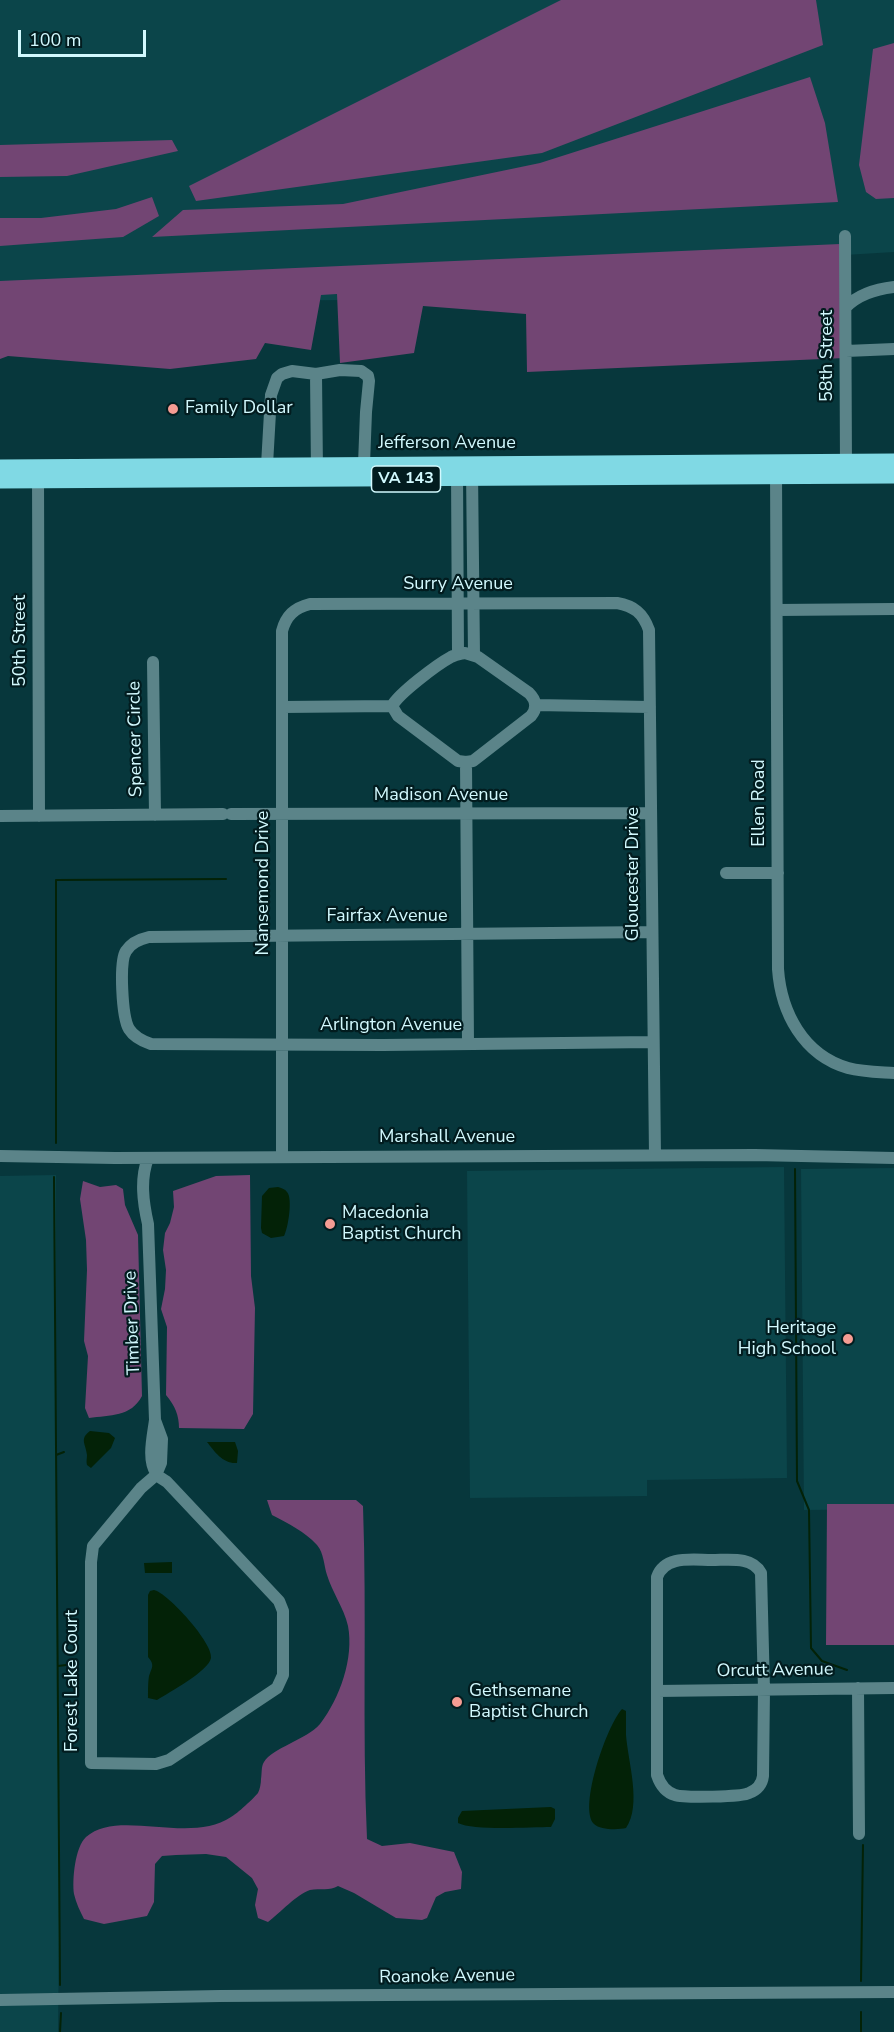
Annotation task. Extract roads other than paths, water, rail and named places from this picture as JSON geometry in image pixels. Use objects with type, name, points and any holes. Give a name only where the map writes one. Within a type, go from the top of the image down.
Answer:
[{"type":"main road","name":"Jefferson Avenue","points":[[0,467],[38,474],[846,468],[894,461]]},
{"type":"main road","name":"Jefferson Avenue","points":[[0,482],[38,474],[267,465],[317,472],[364,464],[465,471]]},
{"type":"main road","name":"Jefferson Avenue","points":[[846,468],[894,476]]},
{"type":"street","name":"58th Street","points":[[845,236],[846,468]]},
{"type":"street","points":[[846,307],[854,299],[869,292],[894,287]]},
{"type":"street","points":[[846,351],[894,349]]},
{"type":"street","points":[[267,465],[271,395],[277,378],[292,371],[316,374],[340,370],[361,371],[368,376],[364,464]]},
{"type":"street","points":[[316,374],[317,472]]},
{"type":"street","name":"Ellen Road","points":[[776,469],[779,982],[784,1004],[792,1022],[805,1040],[816,1050],[838,1064],[854,1069],[894,1073]]},
{"type":"street","points":[[465,471],[474,655]]},
{"type":"street","points":[[458,654],[458,603],[465,471]]},
{"type":"street","name":"50th Street","points":[[38,474],[39,816]]},
{"type":"street","name":"Surry Avenue","points":[[292,612],[310,604],[473,602],[625,604]]},
{"type":"street","name":"Gloucester Drive","points":[[625,604],[640,613],[649,630],[656,1155]]},
{"type":"street","points":[[777,610],[894,609]]},
{"type":"street","name":"Nansemond Drive","points":[[282,1157],[282,631],[292,612]]},
{"type":"street","points":[[458,654],[474,655],[529,693],[536,705],[531,716],[473,761],[466,762],[458,761],[398,716],[392,706],[400,695],[447,659],[458,654]]},
{"type":"street","name":"Spencer Circle","points":[[153,662],[155,815]]},
{"type":"street","points":[[536,705],[650,707]]},
{"type":"street","points":[[282,707],[392,706]]},
{"type":"street","points":[[466,762],[468,1044]]},
{"type":"street","name":"Madison Avenue","points":[[0,816],[651,813]]},
{"type":"street","points":[[726,873],[778,873]]},
{"type":"street","name":"Fairfax Avenue","points":[[132,1034],[124,1018],[122,962],[127,949],[135,942],[149,937],[652,932]]},
{"type":"street","name":"Arlington Avenue","points":[[132,1034],[143,1042],[151,1044],[653,1042]]},
{"type":"street","name":"Marshall Avenue","points":[[0,1156],[148,1158],[656,1155],[894,1158]]},
{"type":"street","name":"Timber Drive","points":[[148,1158],[143,1171],[144,1207],[148,1224],[155,1420],[152,1463],[156,1475]]},
{"type":"street","name":"Forest Lake Court","points":[[156,1475],[167,1482],[279,1601],[284,1611],[284,1675],[277,1688],[169,1760],[156,1764],[92,1763],[91,1562],[93,1546],[141,1488],[156,1475]]},
{"type":"street","points":[[685,1560],[746,1561],[758,1567],[763,1583],[764,1690],[762,1781],[754,1790],[744,1795],[713,1796],[675,1795],[668,1792],[659,1782],[657,1775],[657,1577],[663,1566],[685,1560]]},
{"type":"street","points":[[858,1688],[859,1834]]},
{"type":"street","name":"Orcutt Avenue","points":[[657,1691],[894,1688]]},
{"type":"street","name":"Roanoke Avenue","points":[[0,2000],[220,1996],[894,1992]]},
{"type":"waterway","points":[[56,1143],[56,880],[226,879]]},
{"type":"waterway","points":[[795,1169],[797,1481],[809,1510],[811,1648],[822,1661],[847,1670]]},
{"type":"waterway","points":[[54,1177],[60,1985]]},
{"type":"waterway","points":[[56,1455],[64,1452]]},
{"type":"waterway","points":[[58,1666],[66,1665]]},
{"type":"waterway","points":[[861,1981],[863,1845]]},
{"type":"waterway","points":[[861,2012],[861,2032]]},
{"type":"waterway","points":[[60,2032],[61,2013]]},
{"type":"place","name":"Family Dollar","points":[[173,409]]},
{"type":"place","name":"Macedonia Baptist Church","points":[[330,1224]]},
{"type":"place","name":"Heritage High School","points":[[848,1339]]},
{"type":"place","name":"Gethsemane Baptist Church","points":[[457,1702]]}]
